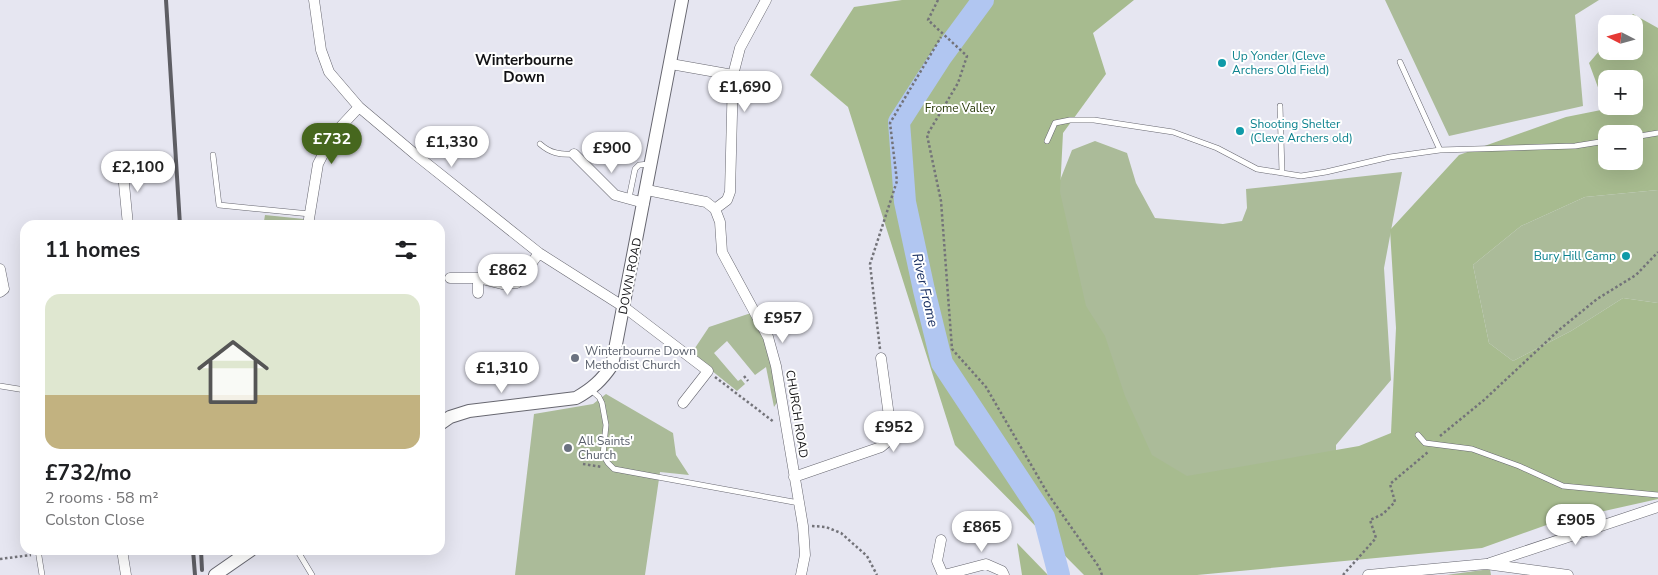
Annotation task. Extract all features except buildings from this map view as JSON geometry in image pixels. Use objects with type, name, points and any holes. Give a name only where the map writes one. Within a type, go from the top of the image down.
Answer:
[{"type":"street","points":[[314,0],[320,50],[329,72],[359,107],[539,253],[624,307],[708,371],[683,403]]},
{"type":"street","name":"DOWN ROAD","points":[[445,420],[469,411],[576,398],[591,390],[602,380],[612,365],[646,197],[682,0]]},
{"type":"street","points":[[574,154],[615,195],[629,199],[646,197],[706,202],[715,209],[727,200],[730,192],[733,75],[740,48],[766,0]]},
{"type":"street","points":[[671,64],[733,75]]},
{"type":"street","points":[[309,220],[318,164],[333,135],[359,107]]},
{"type":"street","points":[[122,163],[128,220]]},
{"type":"street","name":"CHURCH ROAD","points":[[715,209],[720,222],[722,252],[768,337],[776,366],[782,414],[803,526],[805,555],[801,575]]},
{"type":"street","points":[[450,278],[478,278],[502,284],[517,283],[539,253]]},
{"type":"street","points":[[0,269],[4,289],[0,292]]},
{"type":"street","points":[[478,278],[478,293]]},
{"type":"street","points":[[794,477],[881,447],[892,438],[881,358]]},
{"type":"street","points":[[1486,564],[1658,506]]},
{"type":"street","points":[[941,540],[937,561],[943,575],[986,564],[1002,571],[1004,575]]},
{"type":"street","points":[[123,555],[126,575]]},
{"type":"street","points":[[219,572],[244,555]]},
{"type":"street","points":[[1368,575],[1486,564],[1568,575]]},
{"type":"lane","points":[[1400,62],[1440,150]]},
{"type":"lane","points":[[1280,106],[1282,172]]},
{"type":"lane","points":[[1047,141],[1055,123],[1070,120],[1094,120],[1173,132],[1217,148],[1256,169],[1292,175],[1311,175],[1390,157],[1440,150],[1575,146],[1598,142]]},
{"type":"lane","points":[[1643,136],[1658,133]]},
{"type":"lane","points":[[540,144],[554,153],[574,154]]},
{"type":"lane","points":[[213,155],[219,205],[310,214]]},
{"type":"lane","points":[[629,199],[635,169],[639,165],[652,164]]},
{"type":"lane","points":[[0,386],[20,389]]},
{"type":"lane","points":[[591,390],[599,397],[602,403],[606,425],[603,454],[614,469],[799,504]]},
{"type":"lane","points":[[1418,435],[1425,443],[1472,449],[1519,466],[1563,486],[1658,495]]},
{"type":"lane","points":[[39,555],[42,575]]},
{"type":"lane","points":[[299,555],[312,575]]},
{"type":"path","points":[[938,0],[928,20],[967,56],[958,83],[927,136],[941,201],[952,349],[986,387],[1048,494],[1099,567],[1102,575]]},
{"type":"path","points":[[881,358],[870,264],[896,180],[890,123],[941,37]]},
{"type":"path","points":[[1343,575],[1376,538],[1370,520],[1384,514],[1396,502],[1390,484],[1420,460],[1437,444],[1440,436],[1490,394],[1559,330],[1598,299],[1636,275],[1658,252]]},
{"type":"path","points":[[708,371],[775,423],[786,429]]},
{"type":"path","points":[[744,376],[748,381]]},
{"type":"path","points":[[803,526],[826,527],[840,533],[867,556],[876,575]]},
{"type":"path","points":[[0,559],[22,555]]},
{"type":"green space","name":"Frome Valley","points":[[902,0],[1134,0],[1093,33],[1106,74],[1063,133],[1060,192],[1086,306],[1105,336],[1125,396],[1152,455],[1187,476],[1359,446],[1391,433],[1396,328],[1390,230],[1459,155],[1566,117],[1598,111],[1598,115],[1643,115],[1643,70],[1598,70],[1598,87],[1589,63],[1598,52],[1598,60],[1643,60],[1643,20],[1658,28],[1658,190],[1585,197],[1521,226],[1473,265],[1489,343],[1513,361],[1571,331],[1623,298],[1658,303],[1658,499],[1555,522],[1482,548],[1197,575],[1084,575],[955,445],[848,107],[810,75],[854,7]]},
{"type":"green space","points":[[1385,0],[1599,0],[1575,15],[1583,106],[1449,136]]},
{"type":"green space","points":[[1095,141],[1127,153],[1136,183],[1155,218],[1223,224],[1242,221],[1247,208],[1246,189],[1402,172],[1384,268],[1391,380],[1336,445],[1336,460],[1169,487],[1095,370],[1057,188],[1072,150]]},
{"type":"green space","points":[[1658,190],[1658,303],[1623,298],[1571,331],[1513,361],[1489,343],[1473,265],[1521,226],[1585,197]]},
{"type":"green space","points":[[265,215],[304,219],[303,220],[264,220]]},
{"type":"green space","points":[[751,313],[768,343],[778,401],[774,407],[766,367],[755,375],[727,341],[714,353],[738,381],[741,379],[745,384],[737,391],[691,354],[709,327]]},
{"type":"green space","points":[[606,394],[673,433],[676,455],[689,475],[660,472],[645,575],[515,575],[534,414],[593,404]]},
{"type":"green space","points":[[1017,543],[1048,575],[1022,575]]},
{"type":"green space","points":[[1490,569],[1491,575],[1446,575]]},
{"type":"waterway","name":"River Frome","points":[[983,0],[941,57],[899,122],[905,202],[942,363],[1044,517],[1059,575]]},
{"type":"railway","points":[[166,0],[180,220]]},
{"type":"railway","points":[[193,555],[195,575]]},
{"type":"railway","points":[[201,555],[202,570]]},
{"type":"place","name":"Up Yonder (Cleve Archers Old Field)","points":[[1222,63]]},
{"type":"place","name":"Shooting Shelter (Cleve Archers old)","points":[[1240,131]]},
{"type":"place","name":"Bury Hill Camp","points":[[1626,256]]},
{"type":"place","name":"Winterbourne Down Methodist Church","points":[[575,358]]},
{"type":"place","name":"All Saints' Church","points":[[568,448]]},
{"type":"district","name":"Winterbourne Down","points":[[524,68]]}]
